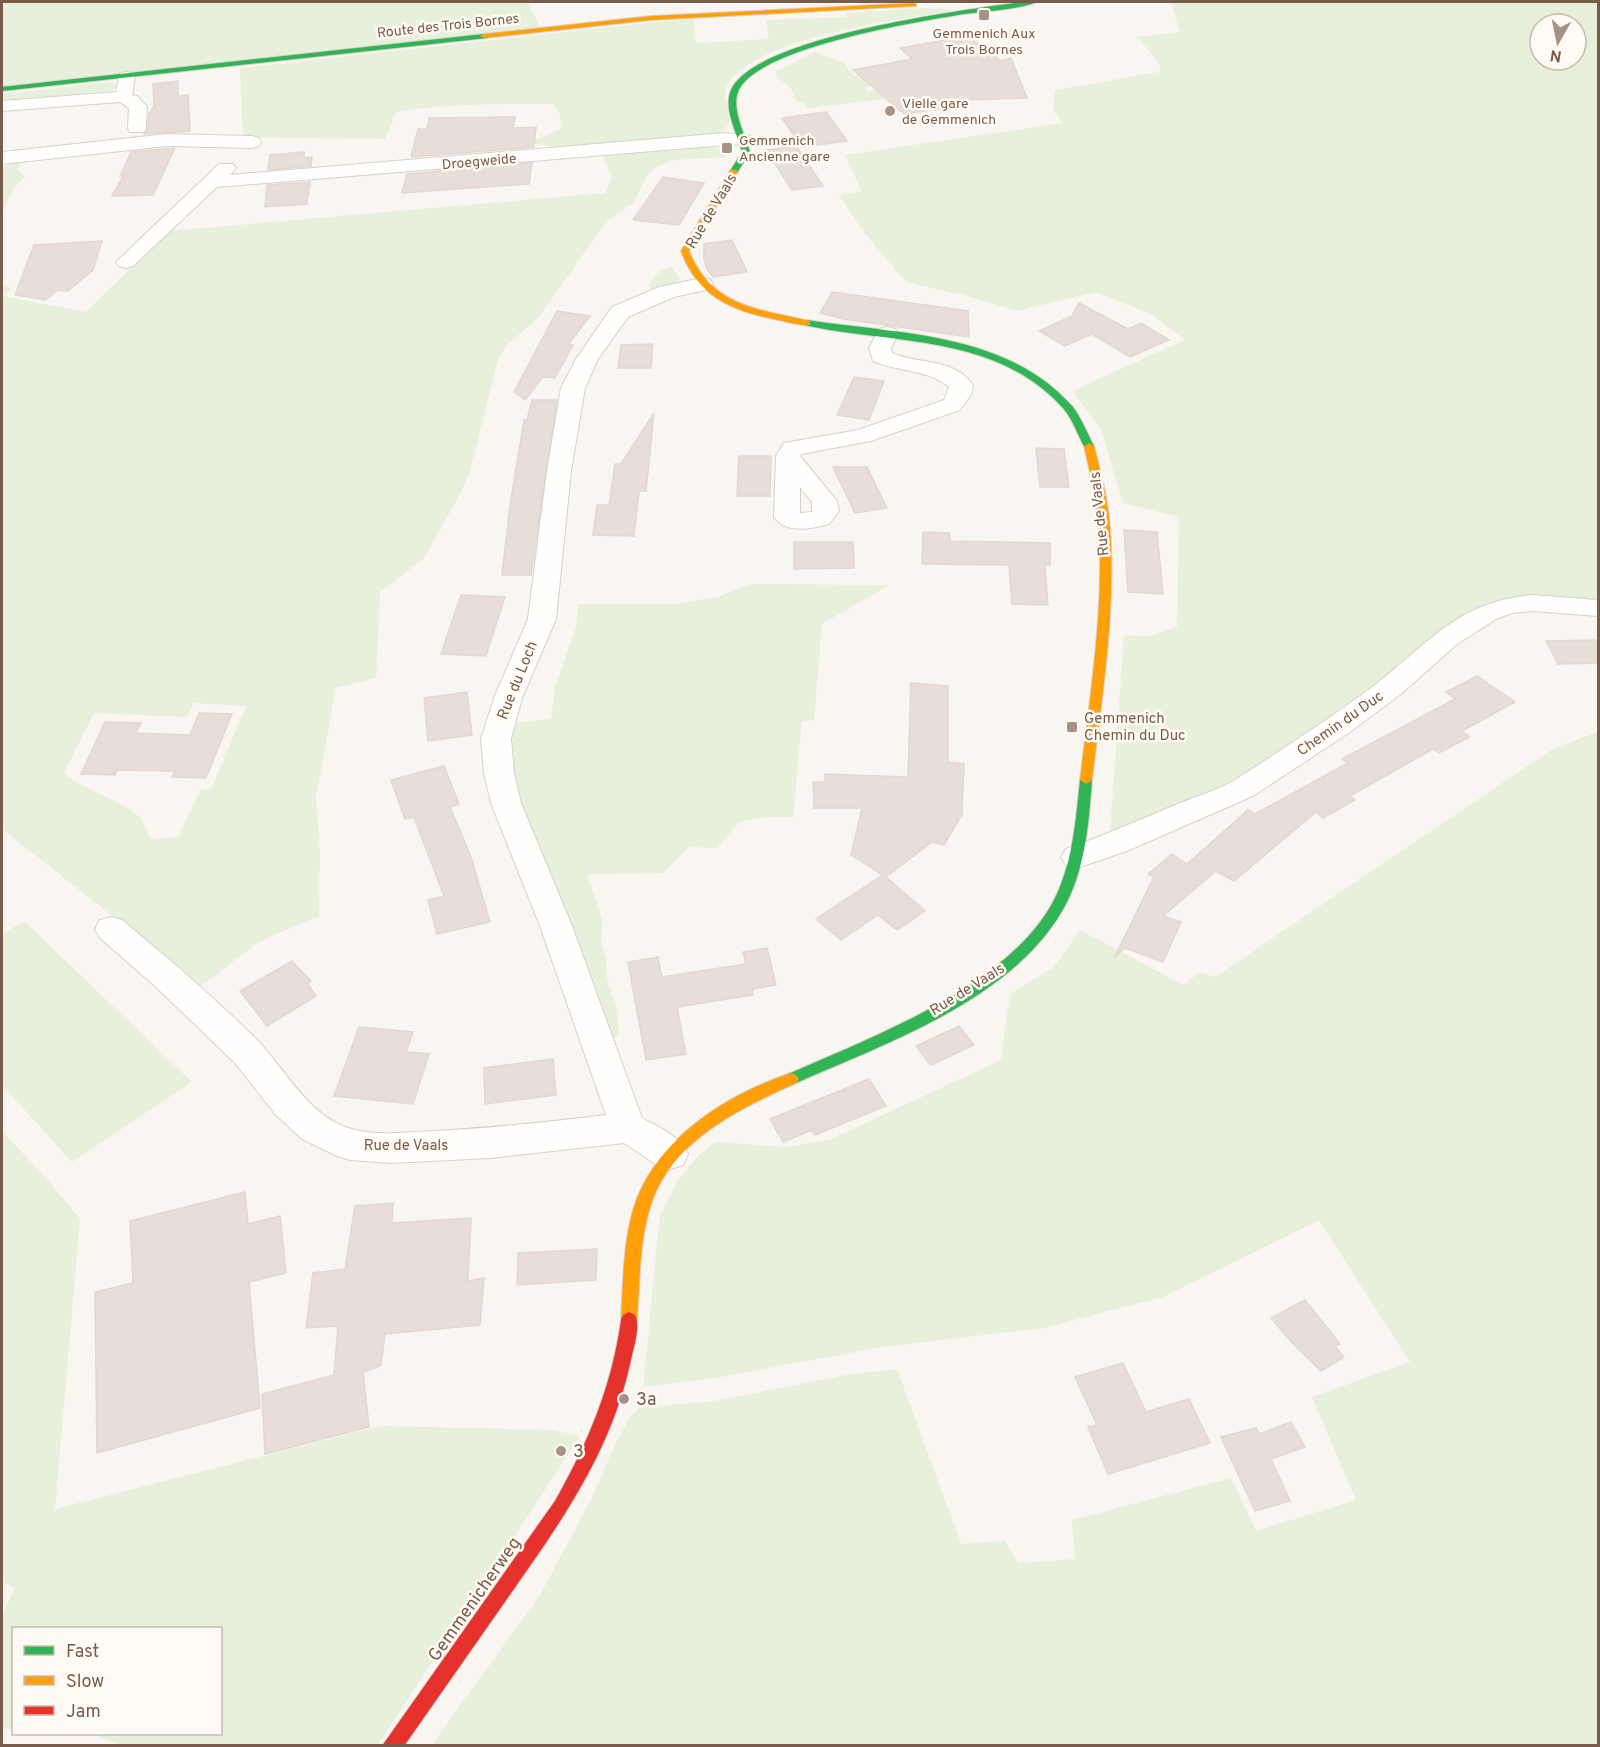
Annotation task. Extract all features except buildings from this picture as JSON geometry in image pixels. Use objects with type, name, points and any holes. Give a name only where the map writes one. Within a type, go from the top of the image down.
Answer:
[{"type":"main road","name":"Rue de Vaals","points":[[583,1471],[601,1434],[626,1354],[640,1217],[646,1191],[657,1170],[670,1154],[724,1111],[926,1015],[977,986],[1010,962],[1036,939],[1052,917],[1077,857],[1103,642],[1104,562],[1100,496],[1083,429],[1056,392],[1036,376],[1015,365],[961,346],[758,312],[735,304],[702,284],[687,261],[685,251],[746,152],[734,94],[741,79],[766,62],[825,39],[1032,2]]},
{"type":"main road","name":"Route des Trois Bornes","points":[[2,89],[651,18],[952,3],[1006,6]]},
{"type":"main road","name":"Gemmenicherweg","points":[[392,1746],[561,1507],[583,1471]]},
{"type":"street","points":[[120,97],[125,92],[126,77]]},
{"type":"street","points":[[2,106],[120,97],[131,100],[138,107],[137,128]]},
{"type":"street","name":"Droegweide","points":[[213,182],[379,170],[725,139],[744,140]]},
{"type":"street","points":[[2,158],[167,140],[252,142],[213,182],[126,262]]},
{"type":"street","name":"Rue du Loch","points":[[628,1128],[556,926],[506,803],[499,773],[496,739],[500,718],[542,619],[559,471],[573,388],[586,359],[620,312],[667,292],[702,284]]},
{"type":"street","points":[[788,456],[793,448],[800,445],[863,436],[952,405],[960,393],[961,385],[952,375],[932,367],[888,360],[880,356],[880,348],[887,334]]},
{"type":"street","name":"Chemin du Duc","points":[[1077,857],[1116,843],[1242,789],[1340,725],[1391,687],[1446,639],[1486,613],[1509,605],[1533,603],[1599,608]]},
{"type":"street","name":"Rue de Vaals","points":[[111,929],[167,977],[247,1053],[288,1104],[315,1128],[350,1145],[391,1148],[490,1143],[628,1128]]},
{"type":"street","points":[[628,1128],[653,1141],[670,1154]]},
{"type":"green space","points":[[2,2],[527,2],[540,27],[2,87]]},
{"type":"green space","points":[[1171,2],[1598,2],[1598,603],[1535,596],[1504,599],[1480,608],[1382,683],[1233,783],[1110,833],[1124,635],[1150,636],[1177,627],[1179,517],[1123,503],[1101,429],[1072,391],[1185,340],[1153,315],[1096,292],[1017,311],[963,295],[906,282],[863,231],[839,195],[862,191],[845,155],[1063,123],[1053,110],[1055,90],[1159,72],[1161,67],[1138,37],[1180,32]]},
{"type":"green space","points":[[925,8],[954,10],[837,32],[777,50],[752,62],[733,77],[727,86],[725,94],[729,123],[716,135],[573,149],[528,143],[561,129],[560,114],[553,104],[513,104],[455,106],[396,112],[385,139],[243,137],[240,68],[694,19],[696,43],[769,39],[766,20],[846,17],[846,13]]},
{"type":"green space","points":[[815,52],[846,64],[855,76],[859,75],[872,86],[864,89],[867,91],[884,90],[890,98],[808,108],[803,101],[797,102],[790,87],[777,77],[776,71]]},
{"type":"green space","points":[[111,82],[118,86],[113,90],[2,102],[2,94]]},
{"type":"green space","points":[[708,145],[725,151],[725,157],[674,160],[659,165],[647,175],[634,202],[606,222],[538,318],[506,346],[498,360],[470,471],[460,494],[424,558],[380,592],[376,678],[336,688],[316,797],[320,851],[319,916],[260,941],[197,989],[120,922],[2,829],[2,296],[86,312],[169,231],[605,193],[612,178],[603,155]],"holes":[[[194,703],[246,706],[212,788],[200,790],[179,836],[151,840],[137,815],[119,803],[81,785],[64,773],[94,713],[187,717]]]},
{"type":"green space","points":[[21,159],[18,170],[25,177],[16,185],[2,213],[2,168]]},
{"type":"green space","points":[[672,267],[680,280],[677,283],[654,289],[648,286],[660,270]]},
{"type":"green space","points":[[2,286],[12,288],[2,296]]},
{"type":"green space","points":[[751,584],[889,585],[822,624],[814,720],[802,721],[793,817],[765,817],[740,822],[716,848],[689,847],[663,873],[587,874],[602,918],[601,941],[606,960],[607,979],[616,1008],[619,1033],[605,1050],[515,791],[512,723],[551,719],[555,688],[577,624],[578,604],[676,604],[718,597]]},
{"type":"green space","points":[[1598,732],[1598,1745],[431,1746],[540,1595],[592,1498],[615,1444],[631,1416],[640,1407],[709,1402],[846,1375],[897,1369],[961,1544],[1005,1541],[1018,1563],[1075,1559],[1072,1520],[1231,1478],[1256,1531],[1356,1500],[1312,1397],[1410,1362],[1319,1220],[1163,1297],[1043,1328],[882,1347],[721,1377],[643,1387],[660,1215],[677,1182],[696,1158],[716,1142],[787,1147],[831,1139],[1001,1060],[1010,994],[1054,967],[1080,930],[1183,985],[1200,972],[1215,977],[1554,748]]},
{"type":"green space","points":[[24,921],[192,1082],[72,1162],[2,1085],[2,934]]},
{"type":"green space","points":[[2,1131],[80,1219],[55,1509],[381,1426],[553,1430],[580,1436],[378,1745],[123,1746],[96,1735],[222,1735],[222,1627],[12,1627],[12,1729],[2,1728],[2,1617],[15,1587],[2,1582]]},
{"type":"traffic: fast","points":[[734,171],[746,152],[734,110],[734,93],[737,86],[757,68],[789,53],[874,29],[1032,2]]},
{"type":"traffic: fast","points":[[2,89],[484,36]]},
{"type":"traffic: fast","points":[[807,323],[928,340],[969,349],[1008,362],[1042,382],[1069,409],[1089,446]]},
{"type":"traffic: fast","points":[[791,1079],[903,1029],[942,1008],[1013,960],[1041,932],[1061,900],[1072,871],[1079,841],[1086,780]]},
{"type":"traffic: slow","points":[[484,36],[651,18],[914,5]]},
{"type":"traffic: slow","points":[[734,171],[685,251],[692,269],[717,295],[734,304],[770,316],[807,323]]},
{"type":"traffic: slow","points":[[1086,780],[1104,612],[1105,569],[1104,526],[1099,485],[1089,446]]},
{"type":"traffic: slow","points":[[629,1320],[636,1237],[641,1210],[650,1185],[663,1164],[700,1128],[745,1101],[791,1079]]},
{"type":"traffic: jam","points":[[392,1746],[561,1507],[574,1485],[586,1463],[614,1394],[621,1370],[629,1320]]},
{"type":"place","name":"Gemmenich Aux Trois Bornes","points":[[984,15]]},
{"type":"place","name":"Vielle gare de Gemmenich","points":[[890,111]]},
{"type":"place","name":"Gemmenich Ancienne gare","points":[[727,148]]},
{"type":"place","name":"Gemmenich Chemin du Duc","points":[[1072,727]]},
{"type":"place","name":"3a","points":[[624,1399]]},
{"type":"place","name":"3","points":[[561,1451]]}]
